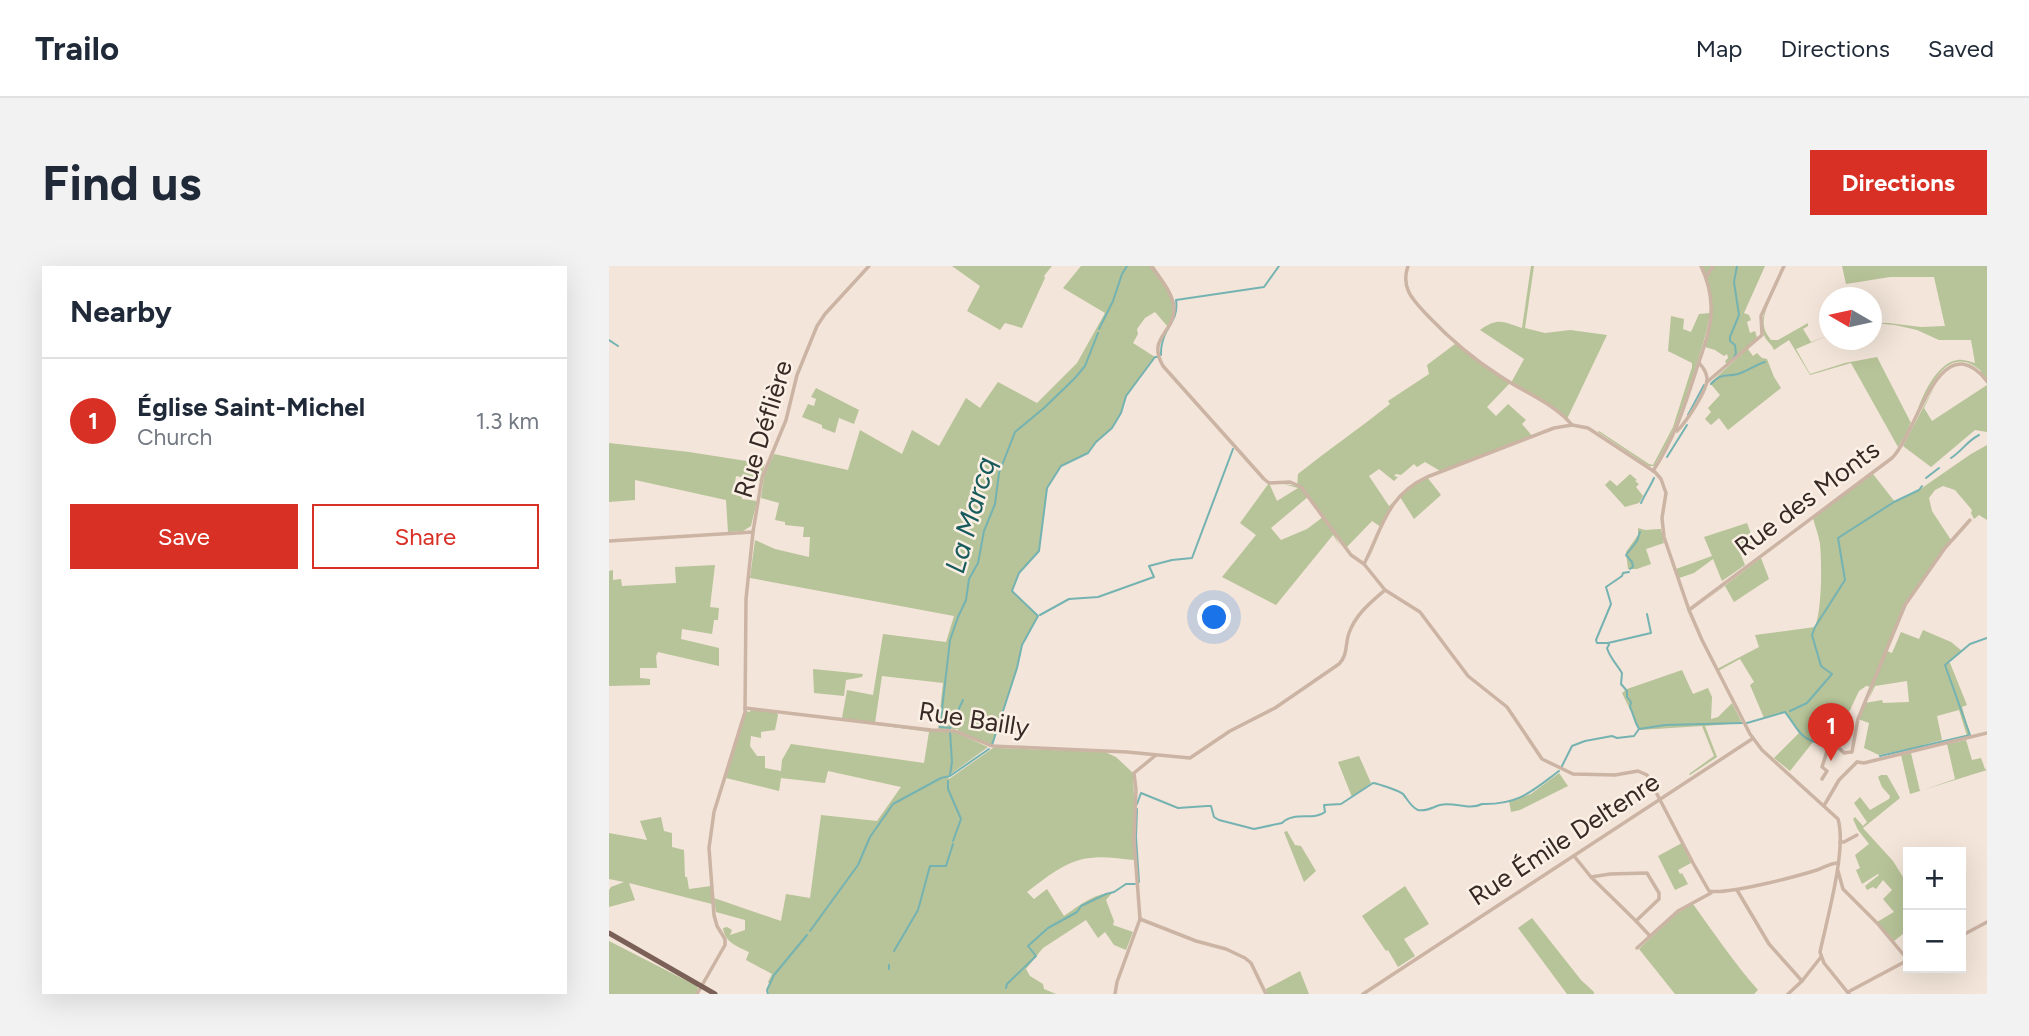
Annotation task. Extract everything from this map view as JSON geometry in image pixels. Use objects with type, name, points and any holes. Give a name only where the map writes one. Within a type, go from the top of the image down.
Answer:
[{"type":"main road","points":[[609,933],[715,994]]},
{"type":"street","name":"Rue Déflière","points":[[697,994],[725,945],[714,915],[709,848],[714,812],[745,708],[745,617],[753,532],[762,478],[786,420],[793,385],[817,326],[869,266]]},
{"type":"street","points":[[1151,266],[1169,293],[1174,310],[1171,321],[1158,342],[1158,354],[1164,366],[1264,479],[1269,483],[1290,482],[1301,486],[1350,555],[1364,564],[1385,590],[1413,606],[1422,615],[1468,676],[1513,714],[1542,759],[1573,774],[1615,775],[1638,771],[1646,774],[1709,891],[1720,893],[1737,890],[1838,863]]},
{"type":"street","points":[[1408,266],[1406,290],[1455,344],[1499,376],[1553,408],[1572,425]]},
{"type":"street","points":[[1653,471],[1675,432],[1711,321],[1710,298],[1706,276],[1701,266]]},
{"type":"street","points":[[1706,276],[1713,266]]},
{"type":"street","points":[[1675,432],[1687,421],[1707,382],[1762,335],[1761,318],[1784,266]]},
{"type":"street","points":[[1699,363],[1706,373],[1707,382]]},
{"type":"street","name":"Rue des Monts","points":[[1689,610],[1892,458],[1902,447],[1934,382],[1945,369],[1967,364],[1978,370],[1987,381]]},
{"type":"street","points":[[1364,564],[1386,514],[1413,485],[1427,477],[1554,428],[1572,425],[1596,432],[1661,479],[1666,497],[1663,533],[1689,610],[1752,739],[1838,819],[1838,863],[1821,957],[1788,994]]},
{"type":"street","points":[[1857,762],[1852,752],[1858,719],[1905,605],[1938,557],[1971,520]]},
{"type":"street","points":[[609,541],[753,532]]},
{"type":"street","name":"Rue Bailly","points":[[745,708],[919,729],[950,730],[992,746],[1127,752],[1185,758],[1269,712],[1325,674],[1345,657],[1349,634],[1359,614],[1385,590]]},
{"type":"street","points":[[1857,762],[1864,763],[1987,733]]},
{"type":"street","name":"Rue Émile Deltenre","points":[[1363,994],[1752,739]]},
{"type":"street","points":[[1822,779],[1827,771],[1822,767],[1829,745],[1840,748],[1844,753],[1852,752]]},
{"type":"street","points":[[1115,994],[1140,919],[1134,840],[1135,773],[1156,755]]},
{"type":"street","points":[[1824,805],[1839,780],[1857,762]]},
{"type":"street","points":[[1840,842],[1857,835]]},
{"type":"street","points":[[1574,856],[1591,877],[1650,936]]},
{"type":"street","points":[[1837,869],[1843,889],[1903,954]]},
{"type":"street","points":[[1591,877],[1647,873],[1660,899],[1636,921]]},
{"type":"street","points":[[1833,888],[1843,889]]},
{"type":"street","points":[[1737,890],[1769,944],[1802,981]]},
{"type":"street","points":[[1637,948],[1678,911],[1713,892]]},
{"type":"street","points":[[1140,919],[1196,941],[1226,948],[1245,958],[1251,963],[1266,994]]},
{"type":"street","points":[[1966,933],[1987,922]]},
{"type":"street","points":[[1821,957],[1849,993],[1903,963]]},
{"type":"green space","points":[[952,266],[1052,266],[1044,276],[1022,328],[1005,323],[1000,330],[967,311],[980,286]]},
{"type":"green space","points":[[1081,266],[1154,266],[1173,297],[1175,318],[1173,317],[1168,327],[1155,312],[1145,318],[1137,329],[1138,334],[1133,343],[1155,357],[1127,396],[1112,428],[1088,453],[1061,466],[1047,488],[1039,551],[1019,573],[1012,591],[1038,616],[1022,646],[992,745],[958,729],[938,729],[943,683],[882,676],[875,723],[842,718],[847,690],[873,695],[883,634],[946,642],[954,616],[750,578],[755,540],[775,549],[809,557],[810,537],[803,537],[804,527],[785,525],[785,522],[775,520],[779,503],[761,498],[764,476],[774,454],[848,470],[860,430],[902,454],[912,430],[939,446],[966,398],[980,408],[998,382],[1037,403],[1077,363],[1105,313],[1063,288]]},
{"type":"green space","points":[[1531,266],[1534,266],[1525,328],[1545,333],[1570,330],[1607,335],[1567,419],[1510,383],[1487,407],[1496,416],[1508,404],[1526,420],[1522,424],[1533,437],[1442,472],[1425,462],[1417,467],[1414,464],[1401,475],[1396,474],[1394,476],[1398,477],[1394,481],[1379,469],[1369,476],[1389,506],[1399,497],[1390,507],[1368,562],[1381,527],[1372,521],[1345,549],[1334,534],[1340,546],[1333,535],[1276,605],[1222,577],[1256,535],[1240,523],[1269,483],[1277,501],[1298,488],[1283,484],[1297,486],[1298,474],[1390,404],[1388,401],[1429,374],[1427,365],[1455,344],[1511,383],[1524,359],[1480,330],[1496,322],[1522,328]],"holes":[[[1309,496],[1323,517],[1307,529],[1281,540],[1271,528]]]},
{"type":"green space","points":[[1702,266],[1765,266],[1744,313],[1749,315],[1751,320],[1747,322],[1750,333],[1755,331],[1757,338],[1748,349],[1753,356],[1757,353],[1767,359],[1781,388],[1728,430],[1719,418],[1711,425],[1705,419],[1711,412],[1708,408],[1720,395],[1710,383],[1743,353],[1727,365],[1727,354],[1724,356],[1705,347],[1712,306]]},
{"type":"green space","points":[[1842,266],[1987,266],[1987,384],[1980,375],[1981,371],[1969,363],[1958,362],[1948,366],[1932,384],[1915,418],[1925,392],[1943,367],[1958,360],[1975,363],[1971,340],[1939,340],[1917,330],[1882,324],[1945,326],[1934,277],[1890,277],[1846,284]]},
{"type":"green space","points":[[1770,299],[1764,325],[1771,340],[1778,340],[1808,323],[1803,329],[1811,342],[1819,339],[1796,349],[1810,374],[1845,363],[1877,357],[1911,423],[1911,426],[1898,450],[1910,427],[1898,447],[1851,363],[1810,375],[1789,340],[1774,350],[1765,337],[1763,317]]},
{"type":"green space","points":[[1710,313],[1703,345],[1677,422],[1654,466],[1649,466],[1598,432],[1653,465],[1673,427],[1692,367],[1692,363],[1668,351],[1671,316],[1684,319],[1683,329],[1691,332],[1699,314]]},
{"type":"green space","points":[[1938,379],[1924,408],[1932,421],[1987,385],[1987,432],[1975,430],[1931,467],[1903,446]]},
{"type":"green space","points":[[816,388],[859,410],[854,424],[839,418],[835,433],[802,417],[808,404],[814,406],[816,399],[811,397]]},
{"type":"green space","points":[[609,443],[765,464],[760,481],[736,476],[733,494],[742,495],[742,499],[757,501],[751,526],[743,531],[728,532],[726,500],[635,480],[635,500],[609,502]]},
{"type":"green space","points":[[1987,445],[1987,520],[1979,515],[1974,519],[1972,510],[1955,490],[1943,486],[1935,490],[1929,498],[1932,511],[1951,540],[1908,602],[1887,651],[1892,653],[1901,632],[1919,639],[1923,630],[1951,642],[1962,651],[1948,663],[1967,705],[1962,707],[1970,735],[1967,736],[1959,710],[1937,716],[1942,740],[1888,755],[1907,749],[1879,755],[1864,748],[1869,723],[1858,719],[1865,703],[1882,700],[1883,703],[1909,702],[1907,681],[1875,686],[1869,699],[1873,687],[1866,686],[1859,691],[1843,725],[1828,722],[1822,744],[1813,742],[1790,771],[1774,758],[1799,733],[1787,713],[1764,718],[1750,685],[1754,682],[1740,659],[1718,671],[1717,669],[1759,647],[1755,635],[1815,627],[1820,598],[1821,563],[1813,518],[1873,474],[1895,502],[1919,490]]},
{"type":"green space","points":[[1630,474],[1637,480],[1635,481],[1639,484],[1636,487],[1643,496],[1639,503],[1625,507],[1605,485],[1610,480],[1617,486]]},
{"type":"green space","points":[[1427,477],[1441,495],[1414,519],[1400,497]]},
{"type":"green space","points":[[1747,523],[1754,542],[1741,548],[1738,541],[1736,543],[1745,565],[1722,581],[1713,559],[1694,573],[1679,578],[1676,569],[1712,556],[1704,537]]},
{"type":"green space","points":[[1638,528],[1661,529],[1664,543],[1646,549],[1651,564],[1628,569],[1626,552],[1638,535]]},
{"type":"green space","points":[[1761,558],[1769,579],[1734,602],[1725,586],[1701,604]]},
{"type":"green space","points":[[715,565],[710,607],[719,608],[718,620],[714,620],[712,634],[682,629],[681,639],[719,648],[719,666],[658,652],[657,668],[640,668],[640,678],[650,679],[650,685],[609,686],[609,571],[613,570],[613,580],[621,579],[622,586],[676,583],[675,567]]},
{"type":"green space","points":[[813,669],[863,674],[862,677],[846,680],[844,696],[814,693]]},
{"type":"green space","points":[[1682,670],[1693,694],[1708,688],[1712,697],[1711,719],[1718,717],[1732,703],[1742,723],[1705,726],[1717,757],[1690,775],[1714,756],[1702,726],[1640,730],[1622,693]]},
{"type":"green space","points":[[751,709],[776,712],[778,715],[775,730],[761,732],[761,738],[751,736],[750,746],[757,756],[765,756],[765,768],[781,771],[782,760],[791,744],[924,763],[929,732],[847,721],[953,731],[988,747],[948,776],[949,779],[993,748],[1105,752],[1116,757],[1133,773],[1134,860],[1101,857],[1081,859],[1057,870],[1027,892],[1034,899],[1047,889],[1064,916],[1093,897],[1112,893],[1106,900],[1113,925],[1133,932],[1126,950],[1114,945],[1105,932],[1098,938],[1086,920],[1043,948],[1026,969],[1030,976],[1043,984],[1044,989],[1056,994],[769,994],[768,982],[772,974],[746,960],[749,952],[732,943],[724,933],[723,928],[727,927],[732,930],[730,935],[745,930],[745,920],[716,912],[714,898],[781,921],[786,894],[810,898],[821,815],[877,821],[901,787],[828,771],[825,783],[781,778],[779,791],[726,778],[746,711],[750,712]]},
{"type":"green space","points":[[1966,740],[1972,760],[1981,758],[1987,770],[1968,776],[1923,790],[1955,779],[1947,744]]},
{"type":"green space","points":[[1911,753],[1920,791],[1910,794],[1901,755]]},
{"type":"green space","points":[[1359,756],[1371,783],[1352,797],[1338,762]]},
{"type":"green space","points":[[1559,773],[1568,786],[1511,812],[1509,801],[1531,794]]},
{"type":"green space","points":[[1887,775],[1900,798],[1863,828],[1893,861],[1903,877],[1903,934],[1894,941],[1877,922],[1894,912],[1883,899],[1892,890],[1883,880],[1876,889],[1873,887],[1867,890],[1865,886],[1879,875],[1862,884],[1856,870],[1860,868],[1855,855],[1869,844],[1853,819],[1855,817],[1863,826],[1867,822],[1854,803],[1860,797],[1870,810],[1889,799],[1890,796],[1878,777]]},
{"type":"green space","points":[[661,817],[664,831],[672,833],[672,847],[684,850],[685,877],[689,889],[711,886],[712,904],[629,883],[635,900],[609,907],[609,890],[624,882],[609,879],[609,833],[647,840],[640,821]]},
{"type":"green space","points":[[1287,831],[1295,845],[1301,846],[1316,871],[1304,882],[1284,832]]},
{"type":"green space","points":[[1682,843],[1691,863],[1678,870],[1688,884],[1675,890],[1658,856]]},
{"type":"green space","points":[[1405,886],[1429,924],[1404,939],[1415,956],[1398,967],[1362,916]]},
{"type":"green space","points":[[1693,904],[1758,990],[1754,994],[1675,994],[1639,949],[1676,914]]},
{"type":"green space","points":[[1532,918],[1594,994],[1567,994],[1518,928]]},
{"type":"green space","points":[[609,941],[697,986],[696,994],[609,994]]},
{"type":"green space","points":[[1300,971],[1309,994],[1267,994],[1266,989]]},
{"type":"waterway","name":"La Marcq","points":[[1099,329],[1127,266]]},
{"type":"waterway","points":[[1161,355],[1161,346],[1174,318],[1176,300],[1264,287],[1279,266]]},
{"type":"waterway","points":[[1734,357],[1735,345],[1730,341],[1730,337],[1739,315],[1734,282],[1737,266]]},
{"type":"waterway","name":"La Marcq","points":[[963,700],[950,728],[940,727],[950,640],[966,600],[969,579],[978,563],[984,531],[995,504],[999,473],[1015,432],[1075,378],[1085,366],[1098,333]]},
{"type":"waterway","points":[[609,340],[618,346]]},
{"type":"waterway","points":[[992,745],[1022,645],[1038,616],[1012,591],[1019,573],[1039,551],[1047,488],[1061,466],[1088,453],[1112,428],[1121,413],[1126,396],[1157,357]]},
{"type":"waterway","points":[[1711,384],[1719,377],[1738,374],[1765,362]]},
{"type":"waterway","points":[[1688,415],[1704,385]]},
{"type":"waterway","points":[[1667,457],[1687,425]]},
{"type":"waterway","points":[[1951,458],[1979,435]]},
{"type":"waterway","points":[[1040,615],[1069,599],[1098,597],[1154,577],[1149,566],[1192,558],[1233,449]]},
{"type":"waterway","points":[[1926,478],[1939,468]]},
{"type":"waterway","points":[[1641,503],[1654,478]]},
{"type":"waterway","points":[[1790,711],[1807,703],[1832,674],[1821,666],[1812,635],[1845,580],[1838,538],[1922,486]]},
{"type":"waterway","points":[[1630,569],[1633,567],[1632,562],[1626,555],[1637,541],[1640,532]]},
{"type":"waterway","points":[[1561,768],[1572,746],[1612,736],[1634,736],[1639,729],[1627,691],[1621,684],[1622,673],[1608,652],[1609,645],[1597,643],[1596,640],[1611,604],[1606,587],[1623,573],[1629,572]]},
{"type":"waterway","points":[[1608,643],[1651,633],[1647,614]]},
{"type":"waterway","points":[[1880,756],[1970,735],[1945,665],[1970,644],[1987,638]]},
{"type":"waterway","points":[[1747,723],[1785,712],[1804,736],[1823,744]]},
{"type":"waterway","points":[[1639,729],[1665,725],[1742,723]]},
{"type":"waterway","name":"La Marcq","points":[[950,732],[950,775]]},
{"type":"waterway","points":[[810,931],[858,865],[870,837],[893,804],[941,778],[950,776],[989,749]]},
{"type":"waterway","points":[[1137,804],[1141,793],[1178,808],[1211,806],[1214,817],[1219,820],[1254,829],[1282,823],[1292,817],[1320,815],[1325,812],[1324,805],[1341,804],[1373,783],[1403,794],[1418,810],[1445,804],[1472,807],[1516,799],[1559,771]]},
{"type":"waterway","points":[[948,781],[948,789],[961,819],[953,841]]},
{"type":"waterway","points":[[1137,809],[1139,882]]},
{"type":"waterway","points":[[894,951],[918,910],[930,866],[946,866],[953,844]]},
{"type":"waterway","points":[[1006,988],[1036,956],[1028,946],[1048,928],[1077,912],[1081,906],[1126,884],[1135,884]]},
{"type":"waterway","points":[[768,994],[767,990],[774,975],[807,935]]},
{"type":"place","name":"Église Saint-Michel","points":[[1831,761]]}]
